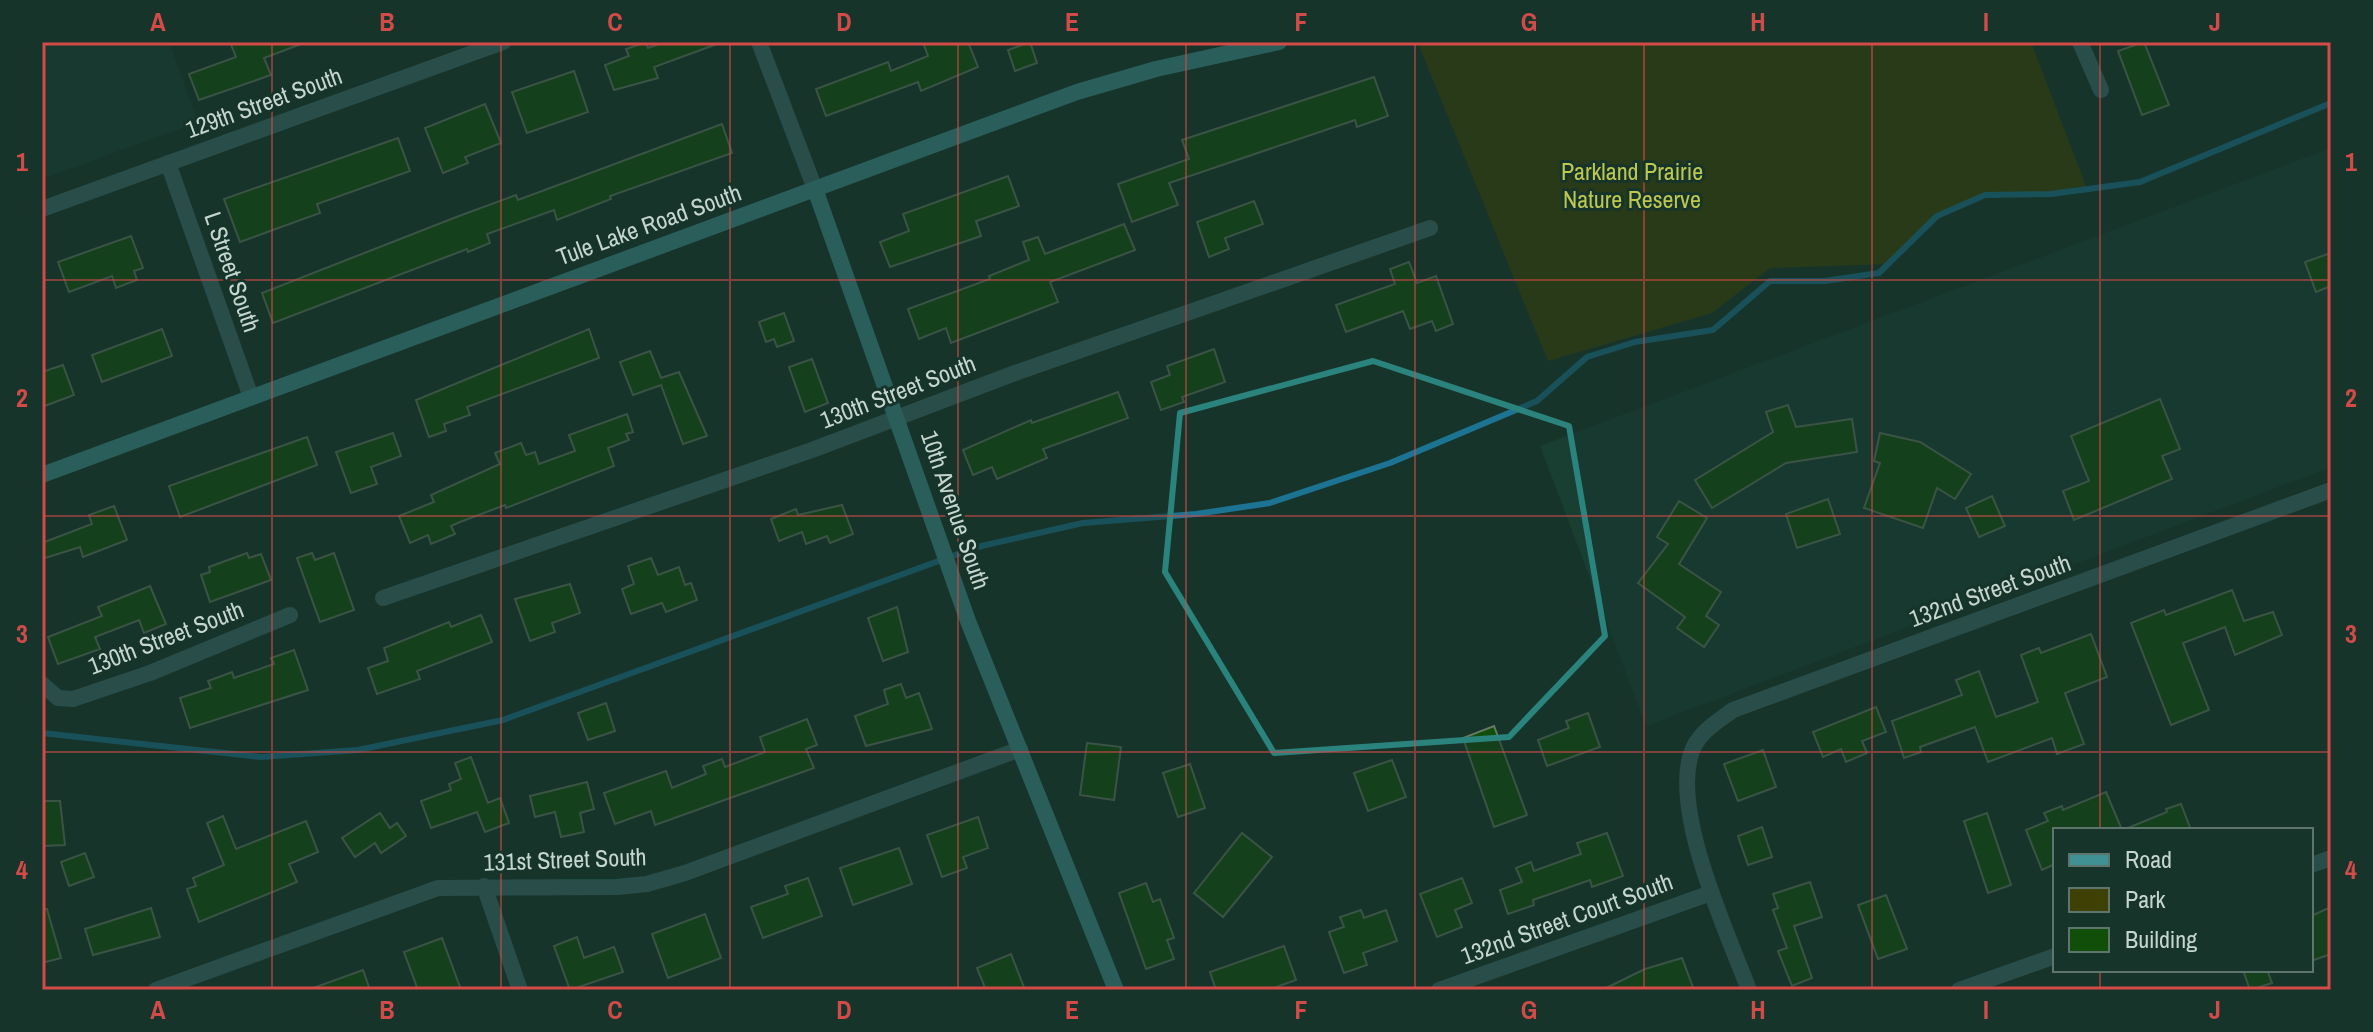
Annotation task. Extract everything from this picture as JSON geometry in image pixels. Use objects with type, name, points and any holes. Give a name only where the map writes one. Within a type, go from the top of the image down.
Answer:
[{"type":"street","name":"129th Street South","points":[[42,209],[503,42]]},
{"type":"street","name":"10th Avenue South","points":[[759,42],[815,189],[968,621],[1116,990]]},
{"type":"street","name":"Tule Lake Road South","points":[[42,475],[1077,92],[1156,69],[1279,42]]},
{"type":"street","points":[[2080,42],[2101,90]]},
{"type":"street","name":"L Street South","points":[[168,163],[251,397]]},
{"type":"street","name":"130th Street South","points":[[383,598],[898,419],[1015,373],[1430,228]]},
{"type":"street","name":"132nd Street South","points":[[1711,893],[1689,799],[1689,765],[1691,752],[1707,730],[1733,710],[2331,490]]},
{"type":"street","name":"130th Street South","points":[[42,684],[58,698],[73,699],[150,673],[290,615]]},
{"type":"street","name":"131st Street South","points":[[156,990],[438,888],[647,884],[685,873],[1020,749]]},
{"type":"street","points":[[484,886],[520,990]]},
{"type":"street","points":[[1711,893],[1749,990]]},
{"type":"street","name":"132nd Street Court South","points":[[1439,990],[1711,893]]},
{"type":"street","points":[[1959,990],[2053,957]]},
{"type":"highlighted area","points":[[1373,361],[1569,426],[1605,636],[1509,737],[1274,753],[1165,572],[1180,413]]},
{"type":"shaded area","points":[[42,42],[169,42],[198,122],[42,179]]},
{"type":"shaded area","points":[[2331,148],[2331,467],[1646,726],[1540,446]]},
{"type":"green space","name":"Parkland Prairie Nature Reserve","points":[[2031,42],[2087,189],[1985,195],[1937,216],[1888,264],[1770,268],[1712,313],[1548,361],[1418,43]]},
{"type":"building","points":[[230,42],[301,44],[264,58],[271,75],[199,100],[189,74],[236,57]]},
{"type":"building","points":[[646,42],[648,48],[665,42],[717,44],[654,67],[658,78],[614,90],[605,65],[629,56],[626,49]]},
{"type":"building","points":[[923,42],[968,42],[978,67],[921,91],[918,82],[826,116],[816,89],[888,62],[891,71],[928,56]]},
{"type":"building","points":[[1030,42],[1037,63],[1015,71],[1008,50]]},
{"type":"building","points":[[2144,42],[2169,105],[2142,115],[2118,51]]},
{"type":"building","points":[[574,71],[588,112],[527,133],[512,92]]},
{"type":"building","points":[[1374,77],[1388,116],[1357,127],[1355,120],[1169,183],[1178,205],[1132,222],[1118,184],[1189,159],[1182,140]]},
{"type":"building","points":[[485,104],[501,143],[465,157],[468,163],[443,173],[425,128]]},
{"type":"building","points":[[722,124],[732,153],[610,196],[611,199],[557,220],[554,210],[487,234],[490,243],[273,323],[262,293],[516,195],[518,200]]},
{"type":"building","points":[[398,138],[410,171],[317,204],[320,213],[240,242],[224,199]]},
{"type":"building","points":[[1008,176],[1019,206],[976,221],[981,236],[890,267],[880,242],[909,231],[903,214]]},
{"type":"building","points":[[1254,201],[1263,224],[1225,238],[1229,249],[1209,257],[1197,222]]},
{"type":"building","points":[[1124,224],[1135,250],[1050,282],[1058,302],[951,343],[946,328],[919,339],[908,309],[990,279],[989,276],[1029,260],[1023,242],[1038,237],[1045,254]]},
{"type":"building","points":[[131,236],[143,268],[134,271],[137,280],[116,288],[112,276],[69,292],[58,262]]},
{"type":"building","points":[[2331,253],[2331,286],[2316,292],[2305,262]]},
{"type":"building","points":[[1409,262],[1417,283],[1436,276],[1453,324],[1436,331],[1432,321],[1410,329],[1403,311],[1346,332],[1336,305],[1395,284],[1390,269]]},
{"type":"building","points":[[784,313],[794,341],[777,347],[774,339],[766,342],[759,322]]},
{"type":"building","points":[[162,329],[172,356],[102,382],[92,355]]},
{"type":"building","points":[[589,329],[599,358],[467,407],[470,415],[444,424],[446,431],[429,437],[416,400]]},
{"type":"building","points":[[1214,349],[1225,382],[1182,397],[1184,402],[1161,410],[1151,382],[1170,375],[1167,366]]},
{"type":"building","points":[[650,351],[661,378],[679,372],[707,436],[683,444],[661,385],[633,395],[620,362]]},
{"type":"building","points":[[812,359],[828,403],[805,412],[789,367]]},
{"type":"building","points":[[63,365],[74,395],[42,407],[42,372]]},
{"type":"building","points":[[1118,392],[1128,418],[1043,449],[1047,458],[997,479],[992,467],[973,475],[963,450],[1031,420],[1032,423]]},
{"type":"building","points":[[2160,399],[2180,449],[2162,456],[2172,479],[2074,520],[2063,491],[2089,481],[2071,436]]},
{"type":"building","points":[[1788,405],[1796,427],[1852,419],[1857,452],[1786,463],[1712,508],[1695,480],[1773,432],[1766,412]]},
{"type":"building","points":[[627,414],[633,432],[626,434],[629,440],[608,448],[614,466],[506,508],[505,505],[460,522],[451,526],[455,534],[431,544],[428,535],[410,543],[399,516],[434,502],[431,495],[500,464],[495,453],[521,443],[526,455],[535,452],[539,464],[575,451],[569,435]]},
{"type":"building","points":[[393,433],[401,456],[371,467],[377,484],[351,493],[336,452]]},
{"type":"building","points":[[1880,433],[1920,442],[1971,474],[1955,499],[1937,488],[1923,528],[1864,508],[1880,463],[1874,461]]},
{"type":"building","points":[[307,437],[317,465],[180,517],[169,486]]},
{"type":"building","points":[[1992,496],[2005,526],[1979,537],[1966,508]]},
{"type":"building","points":[[1828,499],[1840,534],[1797,548],[1786,514]]},
{"type":"building","points":[[1679,501],[1707,518],[1679,564],[1721,592],[1706,616],[1719,625],[1704,647],[1677,628],[1685,617],[1638,583],[1668,544],[1657,537]]},
{"type":"building","points":[[842,505],[853,534],[830,543],[827,536],[806,544],[802,532],[779,541],[771,519],[796,509],[798,515]]},
{"type":"building","points":[[114,506],[127,540],[83,557],[80,547],[42,559],[42,543],[92,524],[89,515]]},
{"type":"building","points":[[247,553],[249,558],[261,554],[271,580],[210,602],[201,575],[210,572],[209,567]]},
{"type":"building","points":[[312,553],[315,560],[334,553],[354,610],[320,622],[297,558]]},
{"type":"building","points":[[651,558],[658,575],[679,567],[685,585],[691,583],[697,600],[666,612],[662,603],[631,614],[622,589],[634,584],[628,566]]},
{"type":"building","points":[[570,584],[580,613],[552,623],[555,632],[530,641],[515,599]]},
{"type":"building","points":[[150,586],[166,624],[144,633],[139,620],[95,637],[100,649],[58,664],[48,637],[102,616],[98,607]]},
{"type":"building","points":[[2232,590],[2244,621],[2273,612],[2282,635],[2235,655],[2225,627],[2183,643],[2209,710],[2171,725],[2131,623],[2164,610],[2166,615]]},
{"type":"building","points":[[897,607],[908,652],[883,661],[868,618]]},
{"type":"building","points":[[481,615],[492,642],[417,671],[420,679],[377,694],[368,668],[388,661],[384,648],[449,622],[451,627]]},
{"type":"building","points":[[2091,634],[2107,677],[2065,693],[2084,744],[2057,754],[2052,738],[1988,762],[1975,727],[1920,747],[1921,752],[1904,758],[1892,721],[1962,695],[1956,680],[1979,671],[1996,717],[2038,702],[2021,655],[2039,648],[2041,653]]},
{"type":"building","points":[[294,650],[308,690],[190,728],[180,698],[211,688],[208,681],[232,672],[234,678],[274,664],[271,658]]},
{"type":"building","points":[[901,684],[906,698],[919,693],[932,729],[866,746],[855,716],[888,704],[884,690]]},
{"type":"building","points":[[606,703],[615,731],[588,740],[578,713]]},
{"type":"building","points":[[1876,707],[1886,732],[1862,741],[1867,753],[1846,762],[1841,749],[1823,757],[1813,732]]},
{"type":"building","points":[[1588,713],[1600,747],[1547,766],[1538,740],[1569,728],[1566,721]]},
{"type":"building","points":[[807,719],[817,745],[806,749],[814,768],[655,825],[651,811],[615,824],[604,793],[666,771],[672,788],[706,774],[703,766],[722,759],[725,767],[765,752],[760,737]]},
{"type":"building","points":[[1494,726],[1527,815],[1494,827],[1463,738]]},
{"type":"building","points":[[1087,743],[1121,747],[1114,800],[1080,795]]},
{"type":"building","points":[[1763,750],[1776,787],[1738,801],[1724,764]]},
{"type":"building","points":[[471,757],[488,803],[500,798],[509,823],[485,832],[477,812],[431,828],[421,801],[451,790],[449,784],[461,779],[455,763]]},
{"type":"building","points":[[1392,760],[1406,797],[1368,811],[1354,773]]},
{"type":"building","points":[[1190,764],[1205,808],[1178,817],[1163,773]]},
{"type":"building","points":[[587,782],[594,809],[580,813],[584,832],[561,837],[555,812],[535,817],[530,796]]},
{"type":"building","points":[[2106,792],[2121,828],[2053,828],[2053,865],[2042,870],[2026,830],[2048,821],[2044,813],[2062,806],[2063,810]]},
{"type":"building","points":[[42,801],[60,801],[65,845],[42,846]]},
{"type":"building","points":[[2181,804],[2190,828],[2128,828],[2167,812],[2166,809]]},
{"type":"building","points":[[380,813],[390,828],[397,823],[406,836],[381,853],[375,843],[355,857],[342,838]]},
{"type":"building","points":[[1987,813],[2011,885],[1988,893],[1964,821]]},
{"type":"building","points":[[223,816],[236,849],[306,821],[318,852],[289,864],[297,882],[199,922],[187,889],[196,886],[193,878],[224,865],[207,823]]},
{"type":"building","points":[[978,817],[988,848],[963,857],[967,868],[942,877],[927,835]]},
{"type":"building","points":[[1762,827],[1772,857],[1748,865],[1738,836]]},
{"type":"building","points":[[1242,833],[1272,857],[1223,917],[1194,893]]},
{"type":"building","points":[[1607,833],[1623,876],[1592,887],[1590,880],[1533,900],[1534,905],[1508,914],[1500,890],[1522,882],[1516,868],[1531,862],[1534,871],[1581,854],[1577,843]]},
{"type":"building","points":[[899,848],[912,884],[853,905],[840,868]]},
{"type":"building","points":[[85,853],[94,877],[69,886],[61,862]]},
{"type":"building","points":[[808,878],[822,916],[763,938],[751,907],[788,894],[785,886]]},
{"type":"building","points":[[1462,878],[1472,903],[1455,910],[1462,927],[1437,937],[1420,894]]},
{"type":"building","points":[[1810,882],[1822,917],[1794,926],[1812,978],[1792,986],[1778,951],[1787,948],[1773,910],[1778,908],[1773,894]]},
{"type":"building","points":[[1146,883],[1153,902],[1160,899],[1174,938],[1167,940],[1174,959],[1146,969],[1119,893]]},
{"type":"building","points":[[1886,895],[1907,949],[1878,959],[1858,905]]},
{"type":"building","points":[[2331,907],[2331,954],[2313,960],[2313,915]]},
{"type":"building","points":[[151,908],[160,937],[93,955],[85,929]]},
{"type":"building","points":[[42,909],[47,909],[61,958],[42,963]]},
{"type":"building","points":[[1361,910],[1364,918],[1386,910],[1397,941],[1363,953],[1367,965],[1344,973],[1329,932],[1344,927],[1340,917]]},
{"type":"building","points":[[705,914],[721,958],[668,978],[652,934]]},
{"type":"building","points":[[577,937],[584,958],[614,947],[623,972],[570,990],[554,946]]},
{"type":"building","points":[[442,938],[461,990],[418,990],[404,952]]},
{"type":"building","points":[[1284,946],[1296,980],[1268,990],[1216,990],[1210,972]]},
{"type":"building","points":[[1011,954],[1025,990],[986,990],[977,968]]},
{"type":"building","points":[[1682,958],[1694,990],[1602,990],[1645,969]]},
{"type":"building","points":[[363,970],[370,990],[313,988]]},
{"type":"building","points":[[2244,972],[2268,972],[2272,983],[2250,990]]},
{"type":"waterway","points":[[42,733],[261,757],[358,750],[503,720],[977,547],[1083,523],[1196,514],[1270,503],[1390,463],[1537,401],[1587,357],[1635,342],[1713,330],[1770,281],[1825,281],[1879,273],[1937,216],[1985,195],[2051,194],[2140,182],[2331,103]]}]
